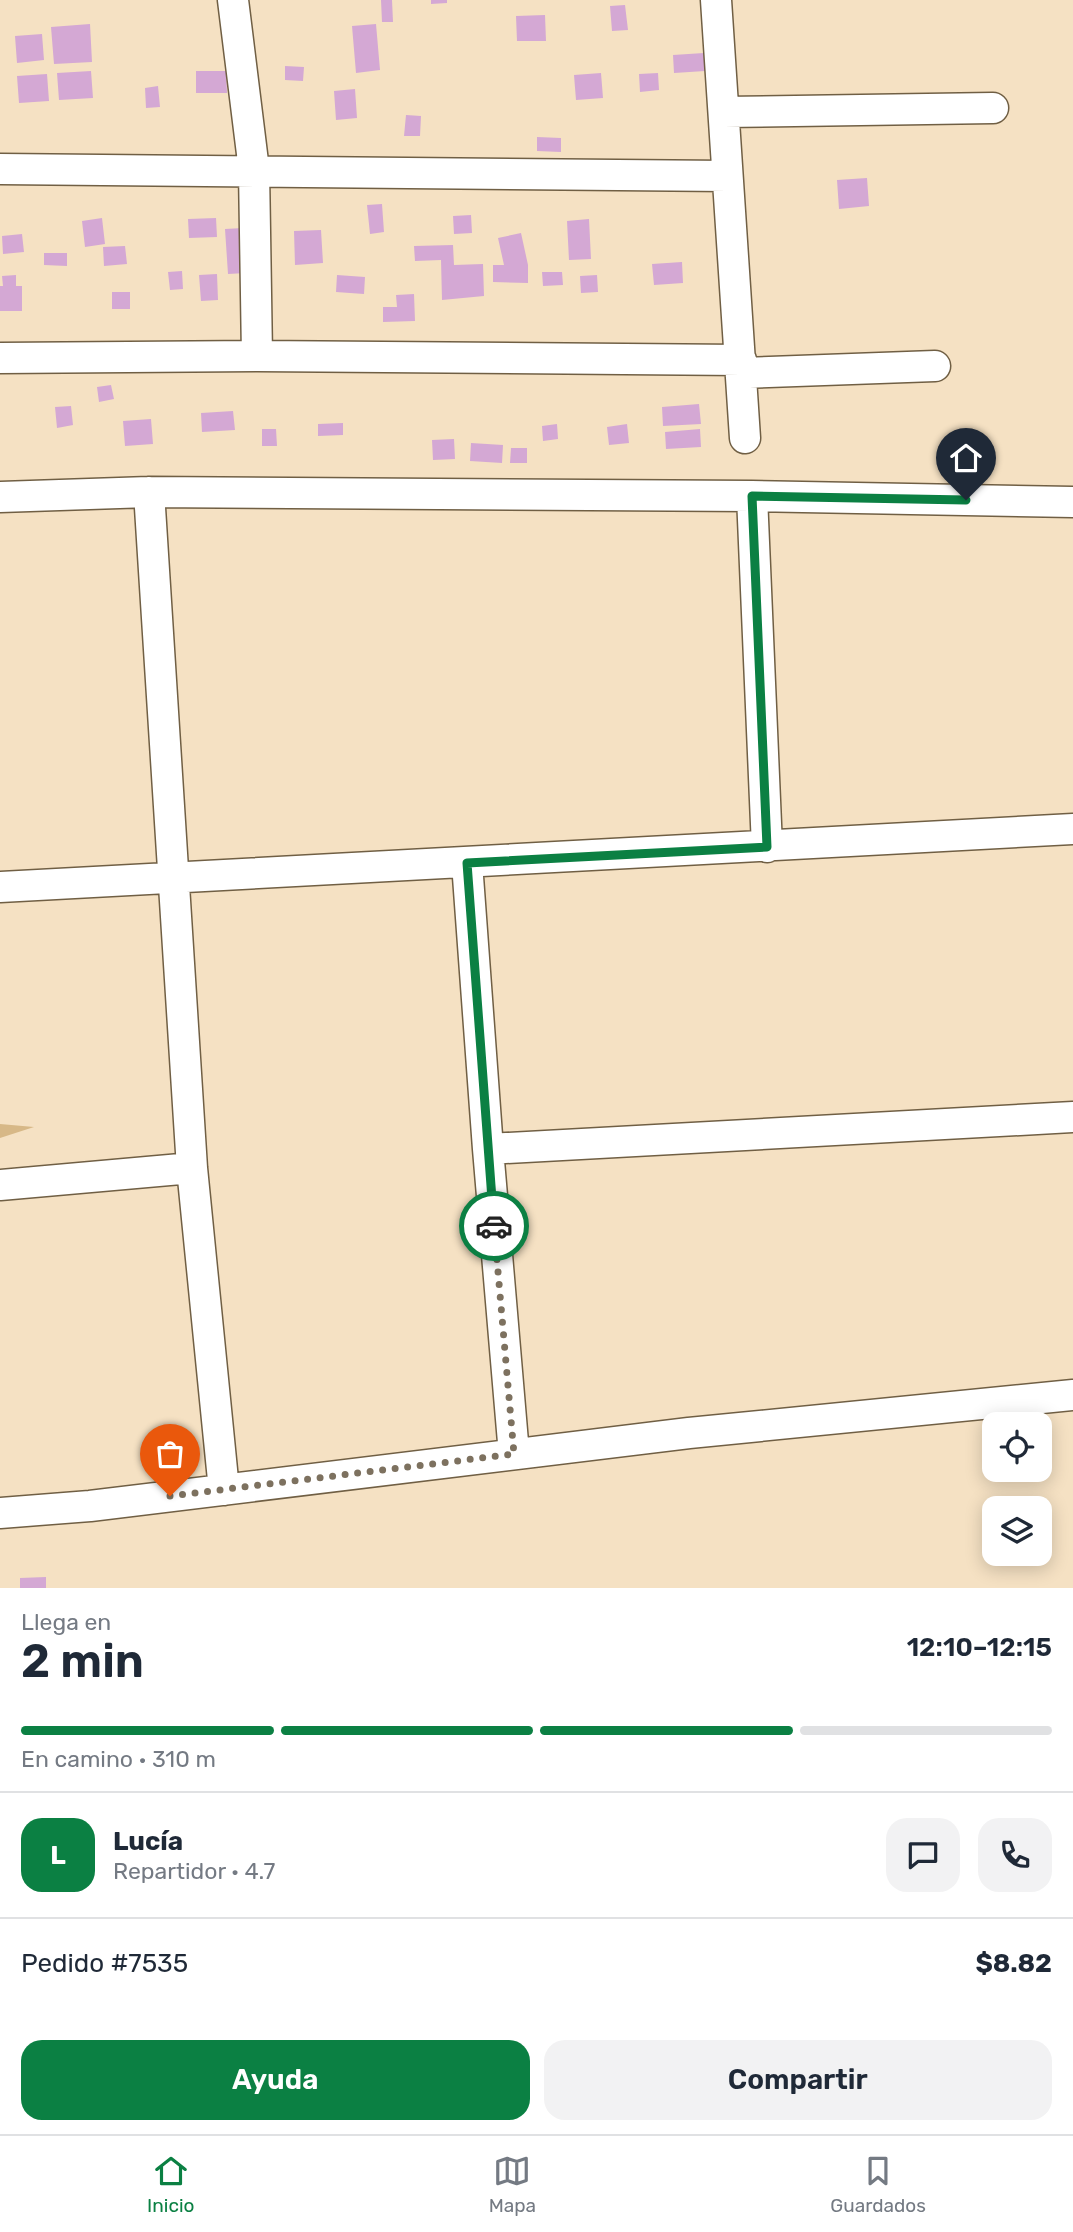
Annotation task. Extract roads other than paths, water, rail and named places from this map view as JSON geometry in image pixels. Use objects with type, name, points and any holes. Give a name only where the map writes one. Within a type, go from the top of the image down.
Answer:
[{"type":"street","points":[[233,0],[254,170],[257,356]]},
{"type":"street","points":[[716,0],[745,438]]},
{"type":"street","points":[[724,112],[993,108]]},
{"type":"street","points":[[0,169],[727,176]]},
{"type":"street","points":[[0,358],[257,356],[741,367],[935,366]]},
{"type":"street","points":[[149,492],[192,1168],[224,1490]]},
{"type":"street","points":[[0,497],[149,492],[752,496],[1073,502]]},
{"type":"street","points":[[752,496],[767,847]]},
{"type":"street","points":[[0,887],[1073,830]]},
{"type":"street","points":[[467,863],[514,1454]]},
{"type":"street","points":[[488,1149],[1073,1116]]},
{"type":"street","points":[[0,1185],[192,1168]]},
{"type":"street","points":[[0,1513],[90,1506],[689,1433],[1073,1395]]}]
